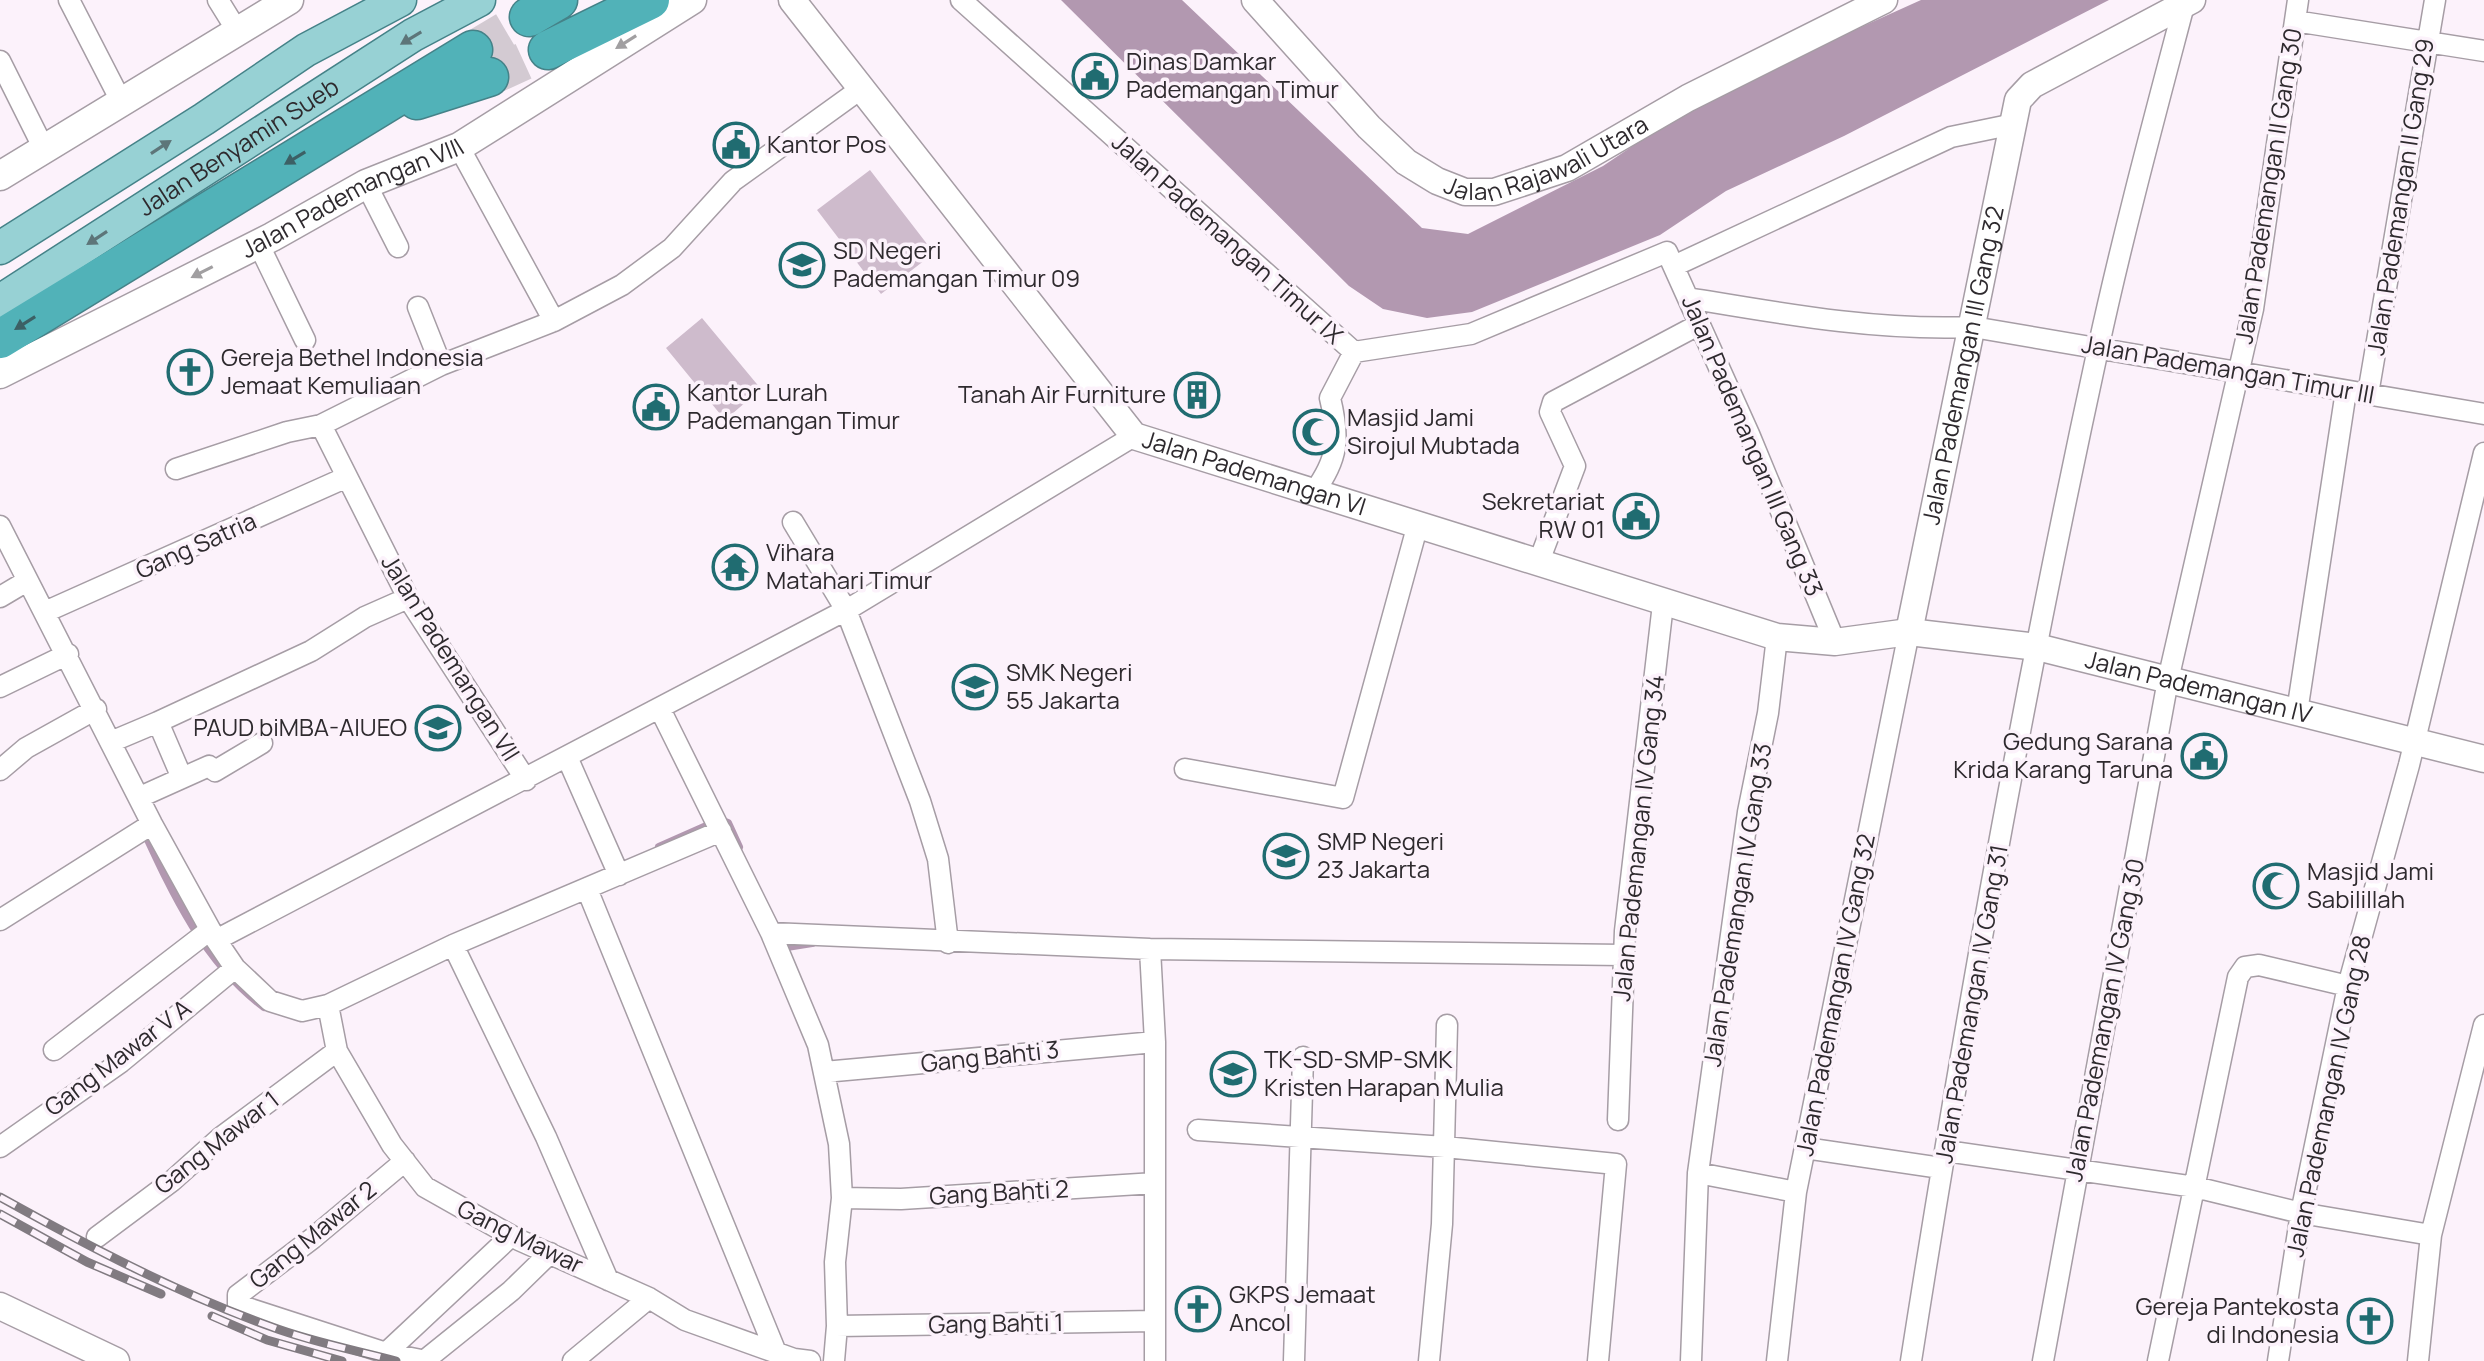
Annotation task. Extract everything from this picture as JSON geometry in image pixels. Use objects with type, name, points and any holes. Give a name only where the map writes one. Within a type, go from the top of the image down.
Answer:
[{"type":"highway","points":[[548,50],[650,0]]},
{"type":"highway","points":[[0,339],[361,118],[481,63]]},
{"type":"main road","points":[[0,176],[122,103],[236,29],[289,0]]},
{"type":"main road","name":"Jalan Benyamin Sueb","points":[[0,248],[204,119],[306,50],[400,0]]},
{"type":"main road","name":"Jalan Benyamin Sueb","points":[[0,301],[413,35],[479,0]]},
{"type":"main road","name":"Jalan Pademangan VIII","points":[[0,374],[258,243],[366,184],[459,147],[692,0]]},
{"type":"street","points":[[69,0],[122,103]]},
{"type":"street","points":[[218,0],[236,29]]},
{"type":"street","name":"Jalan Pademangan VI","points":[[792,0],[1134,436],[1663,604],[1777,637],[1835,642],[1909,632]]},
{"type":"street","name":"Jalan Pademangan Timur IX","points":[[961,0],[1354,352],[1471,334],[1671,259],[1951,137],[2016,112]]},
{"type":"street","name":"Jalan Rajawali Utara","points":[[1255,0],[1369,127],[1406,162],[1437,181],[1465,192],[1494,192],[1567,168],[1688,98],[1884,0]]},
{"type":"street","name":"Jalan Pademangan II Gang 30","points":[[2168,680],[2253,309],[2298,0]]},
{"type":"street","name":"Jalan Pademangan II Gang 29","points":[[2368,394],[2435,0]]},
{"type":"street","points":[[2016,112],[2032,85],[2188,2]]},
{"type":"street","name":"Jalan Pademangan IV Gang 31","points":[[1911,1361],[1944,1159],[2037,647],[2098,348],[2188,2]]},
{"type":"street","points":[[2295,21],[2484,51]]},
{"type":"street","points":[[0,61],[44,149]]},
{"type":"street","points":[[176,469],[287,432],[321,425],[441,365],[554,321],[622,285],[672,248],[733,181],[862,88]]},
{"type":"street","name":"Jalan Pademangan III Gang 32","points":[[1909,632],[2016,112]]},
{"type":"street","points":[[459,147],[554,321]]},
{"type":"street","points":[[366,184],[398,247]]},
{"type":"street","points":[[258,243],[305,340]]},
{"type":"street","name":"Jalan Pademangan III Gang 33","points":[[1671,259],[1835,642]]},
{"type":"street","name":"Jalan Pademangan Timur III","points":[[1688,298],[1835,322],[1910,330],[1973,327],[2484,414]]},
{"type":"street","points":[[418,307],[441,365]]},
{"type":"street","points":[[1538,564],[1575,466],[1574,457],[1550,412],[1553,402],[1700,324]]},
{"type":"street","points":[[1314,492],[1335,461],[1336,421],[1330,398],[1354,352]]},
{"type":"street","points":[[2297,712],[2346,391]]},
{"type":"street","name":"Jalan Pademangan VII","points":[[321,425],[408,598],[526,780]]},
{"type":"street","name":"Jalan Pademangan VII","points":[[54,1050],[117,998],[207,936],[526,780],[846,610],[1134,436]]},
{"type":"street","name":"Jalan Pademangan IV Gang 28","points":[[2278,1361],[2301,1213],[2348,986],[2414,741],[2484,453]]},
{"type":"street","name":"Gang Satria","points":[[45,612],[347,477]]},
{"type":"street","points":[[793,522],[846,610],[920,801],[938,859],[948,943]]},
{"type":"street","points":[[1185,769],[1343,798],[1418,524]]},
{"type":"street","points":[[0,526],[16,588],[45,612],[60,658],[89,713],[113,741],[140,797],[144,828],[230,972],[270,1001],[302,1011],[328,1005],[453,945],[587,889],[616,868],[716,821]]},
{"type":"street","points":[[113,741],[311,651],[365,617],[408,598]]},
{"type":"street","name":"Jalan Pademangan IV Gang 34","points":[[1618,1120],[1623,955],[1663,604]]},
{"type":"street","name":"Jalan Pademangan IV","points":[[1909,632],[2037,647],[2484,759]]},
{"type":"street","name":"Jalan Pademangan IV Gang 32","points":[[1777,1361],[1796,1192],[1909,632]]},
{"type":"street","name":"Jalan Pademangan IV Gang 33","points":[[1691,1361],[1698,1173],[1748,812],[1768,713],[1777,637]]},
{"type":"street","points":[[0,687],[60,658]]},
{"type":"street","name":"Jalan Pademangan IV Gang 30","points":[[2043,1361],[2168,680]]},
{"type":"street","points":[[660,709],[749,894],[779,935],[818,1045],[839,1144],[842,1198],[835,1262],[837,1326],[834,1361]]},
{"type":"street","points":[[0,770],[26,748],[89,713]]},
{"type":"street","points":[[158,722],[182,778]]},
{"type":"street","points":[[140,797],[209,766],[215,771],[262,743]]},
{"type":"street","points":[[567,757],[616,868]]},
{"type":"street","points":[[0,920],[144,828]]},
{"type":"street","points":[[587,889],[775,1350]]},
{"type":"street","points":[[779,935],[863,934],[948,943],[1151,956],[1623,955]]},
{"type":"street","points":[[453,945],[546,1137],[608,1280]]},
{"type":"street","points":[[1151,956],[1155,1042],[1155,1361]]},
{"type":"street","points":[[2158,1361],[2238,977],[2245,967],[2259,965],[2348,986]]},
{"type":"street","name":"Gang Mawar V A","points":[[0,1147],[121,1062],[230,972]]},
{"type":"street","name":"Gang Mawar","points":[[328,1005],[337,1051],[405,1161],[425,1187],[511,1236],[649,1298],[685,1320],[794,1359],[810,1361]]},
{"type":"street","points":[[1429,1361],[1442,1224],[1447,1025]]},
{"type":"street","points":[[2418,1361],[2431,1235],[2484,1025]]},
{"type":"street","name":"Gang Bahti 3","points":[[824,1072],[1155,1042]]},
{"type":"street","name":"Gang Mawar 1","points":[[97,1237],[337,1051]]},
{"type":"street","points":[[1294,1361],[1303,1139],[1303,1057]]},
{"type":"street","points":[[1198,1130],[1445,1147],[1616,1164],[1598,1361]]},
{"type":"street","points":[[1805,1148],[2077,1171],[2195,1187],[2301,1213],[2431,1235]]},
{"type":"street","name":"Gang Mawar 2","points":[[386,1353],[238,1305],[238,1295],[405,1161]]},
{"type":"street","points":[[1698,1173],[1796,1192]]},
{"type":"street","name":"Gang Bahti 2","points":[[842,1198],[901,1199],[1155,1183]]},
{"type":"street","points":[[386,1353],[511,1236]]},
{"type":"street","points":[[386,1353],[418,1360],[511,1291],[550,1253]]},
{"type":"street","points":[[573,1361],[649,1298]]},
{"type":"street","points":[[0,1306],[116,1361]]},
{"type":"street","name":"Gang Bahti 1","points":[[837,1326],[1155,1321]]},
{"type":"shaded area","points":[[1061,0],[1182,0],[1422,228],[1468,234],[1603,166],[1704,98],[1921,0],[2109,0],[1844,136],[1726,191],[1660,235],[1472,312],[1427,318],[1383,309],[1349,286]]},
{"type":"shaded area","points":[[870,170],[934,253],[881,294],[817,210]]},
{"type":"shaded area","points":[[702,318],[761,389],[725,420],[666,348]]},
{"type":"waterway","points":[[659,847],[720,820],[728,823],[739,847]]},
{"type":"waterway","points":[[143,829],[193,926],[224,970],[264,1007]]},
{"type":"waterway","points":[[782,939],[787,947],[812,943]]},
{"type":"tunnel","points":[[473,50],[529,17]]},
{"type":"tunnel","points":[[489,77],[548,50]]},
{"type":"railway","points":[[0,1197],[100,1251],[237,1314],[287,1332],[396,1361]]},
{"type":"railway","points":[[0,1214],[87,1262],[161,1294]]},
{"type":"railway","points":[[212,1316],[267,1340],[342,1361]]},
{"type":"place","name":"Dinas Damkar Pademangan Timur","points":[[1095,76]]},
{"type":"place","name":"Kantor Pos","points":[[736,145]]},
{"type":"place","name":"SD Negeri Pademangan Timur 09","points":[[802,265]]},
{"type":"place","name":"Gereja Bethel Indonesia Jemaat Kemuliaan","points":[[190,372]]},
{"type":"place","name":"Tanah Air Furniture","points":[[1197,395]]},
{"type":"place","name":"Kantor Lurah Pademangan Timur","points":[[656,407]]},
{"type":"place","name":"Masjid Jami Sirojul Mubtada","points":[[1316,432]]},
{"type":"place","name":"Sekretariat RW 01","points":[[1636,516]]},
{"type":"place","name":"Vihara Matahari Timur","points":[[735,567]]},
{"type":"place","name":"SMK Negeri 55 Jakarta","points":[[975,687]]},
{"type":"place","name":"PAUD biMBA-AIUEO","points":[[438,728]]},
{"type":"place","name":"Gedung Sarana Krida Karang Taruna","points":[[2204,756]]},
{"type":"place","name":"SMP Negeri 23 Jakarta","points":[[1286,856]]},
{"type":"place","name":"Masjid Jami Sabilillah","points":[[2276,886]]},
{"type":"place","name":"TK-SD-SMP-SMK Kristen Harapan Mulia","points":[[1233,1074]]},
{"type":"place","name":"GKPS Jemaat Ancol","points":[[1198,1309]]},
{"type":"place","name":"Gereja Pantekosta di Indonesia","points":[[2370,1321]]}]
